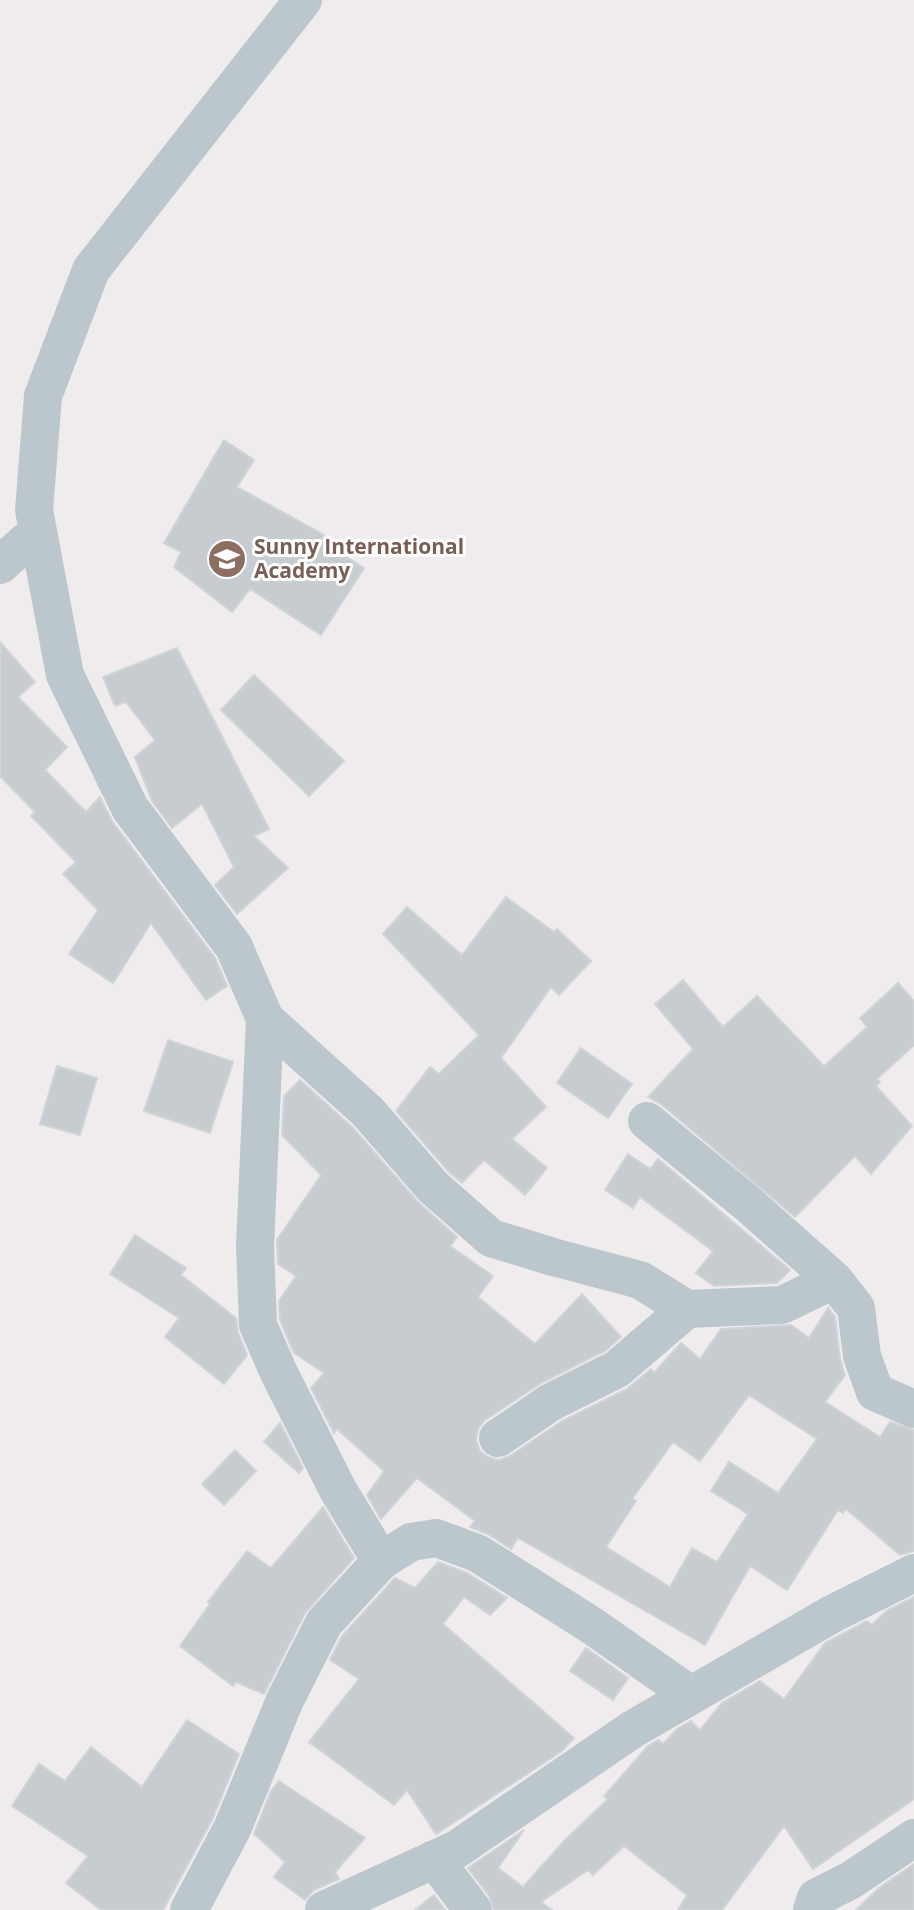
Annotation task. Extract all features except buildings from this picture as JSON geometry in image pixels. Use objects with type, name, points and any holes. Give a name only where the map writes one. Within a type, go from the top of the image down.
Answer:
[{"type":"street","points":[[303,0],[91,270],[43,396],[34,510],[65,675],[130,808],[234,947],[265,1019],[369,1112],[433,1187],[491,1238],[640,1280],[687,1309],[782,1306],[834,1280]]},
{"type":"street","points":[[0,565],[38,531]]},
{"type":"street","points":[[265,1019],[255,1246],[258,1325],[338,1490],[381,1561]]},
{"type":"street","points":[[647,1121],[747,1203],[834,1280],[856,1308],[862,1356],[875,1392],[914,1409]]},
{"type":"street","points":[[498,1438],[551,1402],[617,1369],[687,1309]]},
{"type":"street","points":[[190,1910],[232,1829],[285,1700],[324,1623],[381,1561],[411,1542],[436,1538],[477,1553],[591,1625],[691,1695]]},
{"type":"street","points":[[324,1910],[457,1849],[633,1729],[832,1614],[914,1573]]},
{"type":"street","points":[[812,1910],[816,1898],[851,1880],[914,1838]]},
{"type":"street","points":[[434,1859],[473,1910]]},
{"type":"place","name":"Sunny International Academy","points":[[227,559]]}]
